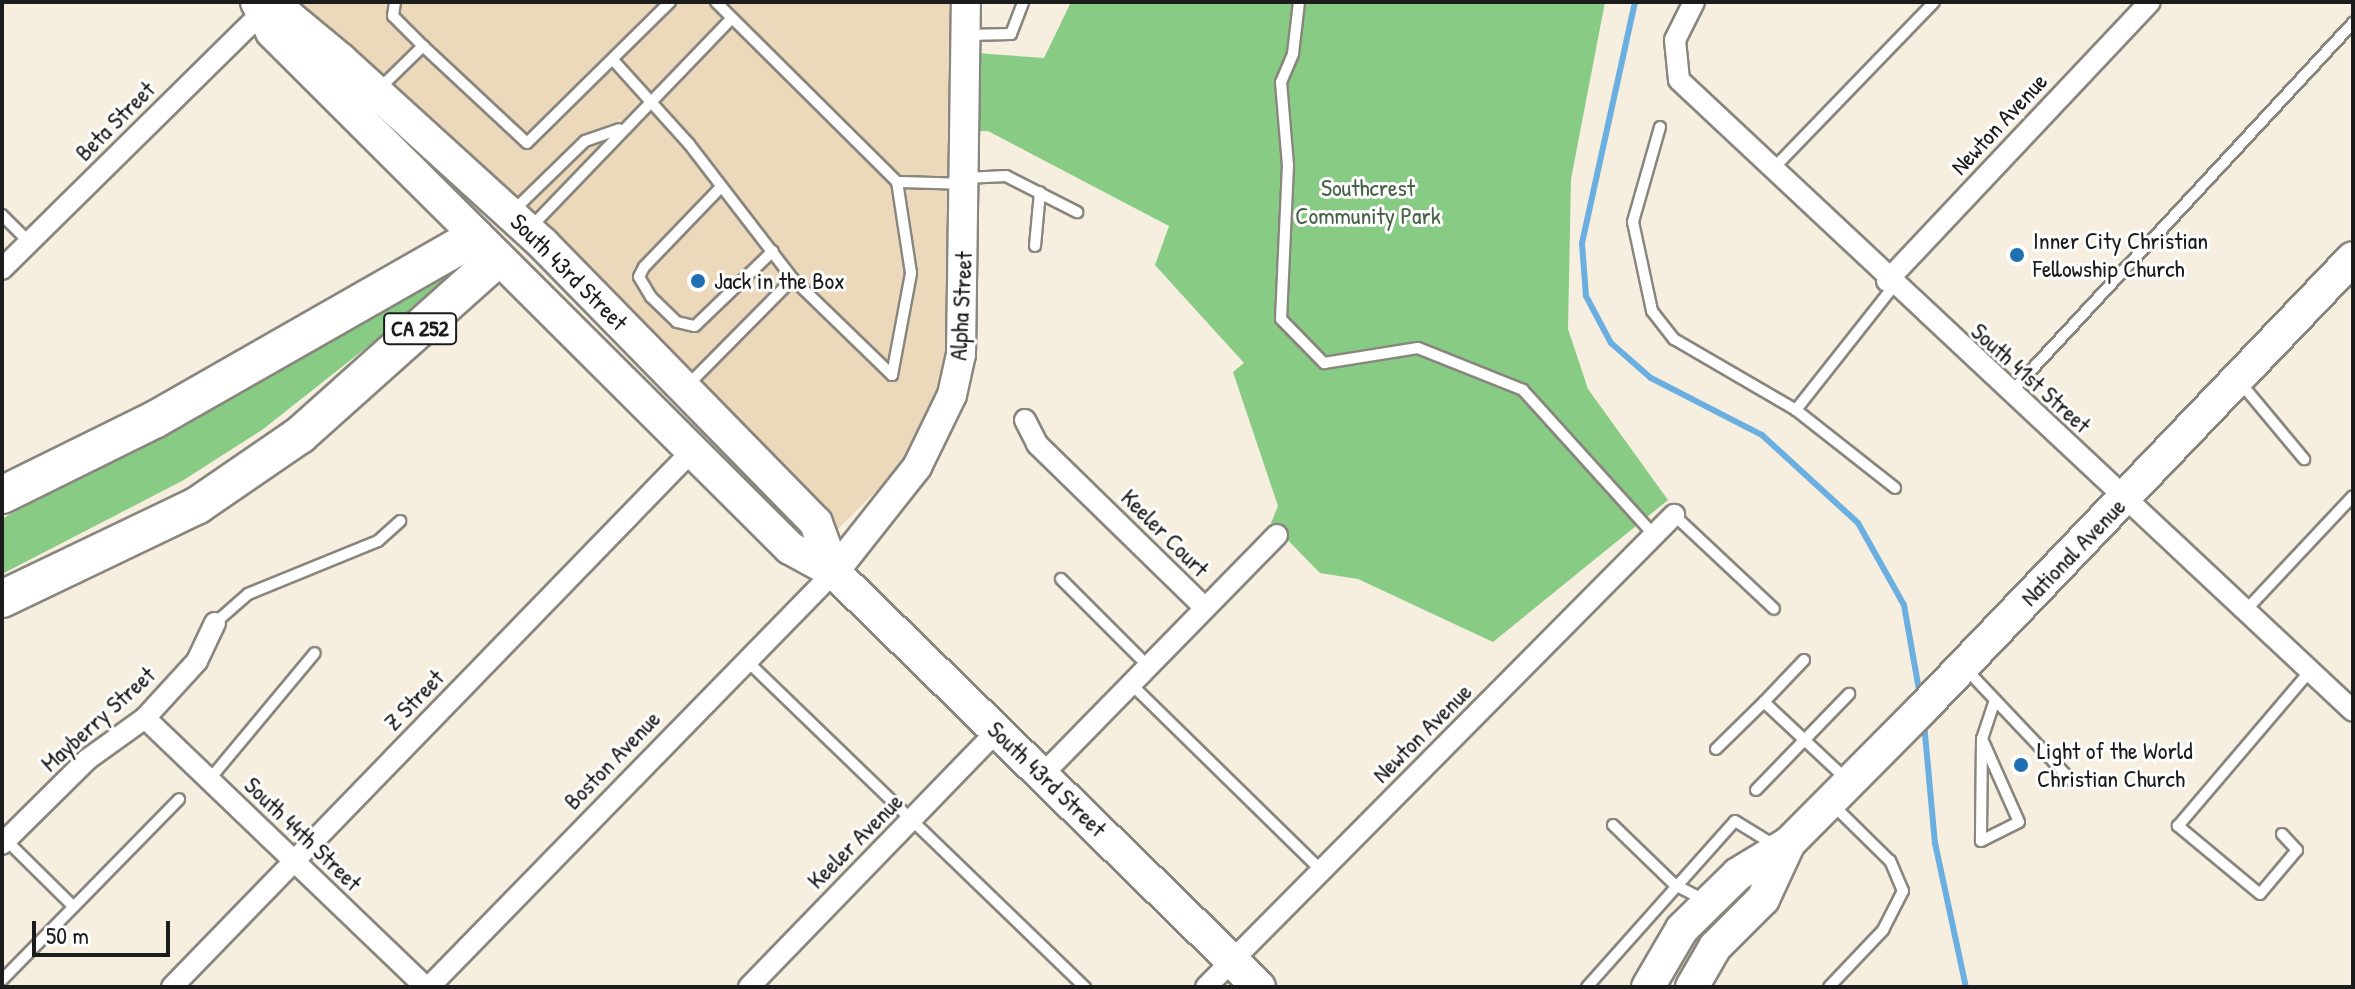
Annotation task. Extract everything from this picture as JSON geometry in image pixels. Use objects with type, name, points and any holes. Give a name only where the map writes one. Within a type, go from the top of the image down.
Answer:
[{"type":"highway","name":"CA 252","points":[[2,599],[198,505],[344,398],[486,248]]},
{"type":"highway","points":[[6,493],[486,248]]},
{"type":"main road","name":"South 43rd Street","points":[[261,6],[288,16],[519,221],[816,523],[834,572]]},
{"type":"main road","name":"South 43rd Street","points":[[261,6],[272,32],[790,548],[834,572],[1044,773],[1259,987]]},
{"type":"main road","points":[[486,248],[519,221]]},
{"type":"main road","name":"National Avenue","points":[[1648,987],[1682,929],[1709,903],[1784,846],[1899,732],[2353,258]]},
{"type":"main road","name":"National Avenue","points":[[1692,987],[1715,947],[1763,899],[1784,846]]},
{"type":"main road","points":[[1675,987],[1717,917],[1709,903]]},
{"type":"street","name":"Alpha Street","points":[[834,572],[917,467],[952,395],[965,296],[966,2]]},
{"type":"street","name":"South 41st Street","points":[[1694,2],[1675,40],[1679,80],[1890,284],[2353,711]]},
{"type":"street","name":"Newton Avenue","points":[[1890,284],[2150,2]]},
{"type":"street","name":"Beta Street","points":[[2,269],[261,6]]},
{"type":"street","name":"Keeler Court","points":[[1025,420],[1037,444],[1205,608]]},
{"type":"street","name":"Z Street","points":[[172,987],[693,450]]},
{"type":"street","name":"Newton Avenue","points":[[1206,987],[1674,515]]},
{"type":"street","points":[[1044,773],[1277,535]]},
{"type":"street","name":"Boston Avenue","points":[[428,987],[834,572]]},
{"type":"street","name":"Mayberry Street","points":[[4,842],[88,759],[145,718],[197,661],[215,623]]},
{"type":"street","name":"South 44th Street","points":[[145,718],[428,987]]},
{"type":"street","name":"Keeler Avenue","points":[[749,987],[997,731]]},
{"type":"lane","points":[[395,2],[393,16],[527,143],[614,61],[670,2]]},
{"type":"lane","points":[[614,61],[651,98],[793,279],[892,375],[911,273],[897,182],[716,2]]},
{"type":"lane","points":[[965,34],[1011,34],[1023,2]]},
{"type":"lane","points":[[1299,2],[1293,54],[1281,82],[1288,165],[1281,319],[1324,363],[1418,348],[1523,390],[1654,535]]},
{"type":"lane","points":[[1772,170],[1934,2]]},
{"type":"lane","points":[[519,221],[732,18]]},
{"type":"lane","points":[[2009,395],[2353,23]]},
{"type":"lane","points":[[375,93],[423,46]]},
{"type":"lane","points":[[1660,127],[1633,222],[1652,311],[1674,339],[1796,410],[1895,488]]},
{"type":"lane","points":[[519,221],[585,141],[619,129]]},
{"type":"lane","points":[[897,182],[963,181],[1006,176],[1077,212]]},
{"type":"lane","points":[[721,187],[644,267],[639,277],[651,297],[677,322],[695,326],[773,251]]},
{"type":"lane","points":[[1035,246],[1040,192]]},
{"type":"lane","points":[[2,215],[29,242]]},
{"type":"lane","points":[[685,389],[793,279]]},
{"type":"lane","points":[[1796,410],[1890,284]]},
{"type":"lane","points":[[2237,380],[2304,459]]},
{"type":"lane","points":[[2246,610],[2353,496]]},
{"type":"lane","points":[[1674,515],[1774,609]]},
{"type":"lane","points":[[215,623],[248,594],[378,541],[400,521]]},
{"type":"lane","points":[[1061,579],[1148,666]]},
{"type":"lane","points":[[209,780],[315,653]]},
{"type":"lane","points":[[745,660],[1085,987]]},
{"type":"lane","points":[[1716,749],[1804,660]]},
{"type":"lane","points":[[1961,669],[2071,780]]},
{"type":"lane","points":[[2282,834],[2297,850],[2260,894],[2178,826],[2310,671]]},
{"type":"lane","points":[[1130,683],[1321,870]]},
{"type":"lane","points":[[1756,790],[1849,694]]},
{"type":"lane","points":[[1982,739],[2019,822],[1981,841],[1982,739],[1995,700]]},
{"type":"lane","points":[[1764,702],[1803,739],[1890,861],[1903,891],[1883,930],[1829,987]]},
{"type":"lane","points":[[2,980],[179,799]]},
{"type":"lane","points":[[1587,987],[1735,821],[1784,846]]},
{"type":"lane","points":[[1613,825],[1675,885],[1709,903]]},
{"type":"lane","points":[[4,842],[74,907]]},
{"type":"shaded area","points":[[285,2],[958,2],[947,385],[908,459],[833,534]]},
{"type":"green space","name":"Southcrest Community Park","points":[[1071,2],[1605,2],[1571,179],[1568,329],[1588,389],[1668,500],[1493,642],[1358,579],[1320,573],[1271,523],[1278,506],[1233,372],[1244,363],[1155,265],[1169,226],[988,131],[974,131],[976,53],[1044,58]]},
{"type":"green space","points":[[445,272],[443,287],[262,430],[182,481],[2,574],[2,519]]},
{"type":"waterway","points":[[1635,2],[1582,243],[1586,296],[1611,343],[1651,378],[1762,435],[1858,523],[1904,605],[1920,696]]},
{"type":"waterway","points":[[1924,723],[1935,843],[1966,987]]},
{"type":"place","name":"Inner City Christian Fellowship Church","points":[[2017,255]]},
{"type":"place","name":"Jack in the Box","points":[[698,281]]},
{"type":"place","name":"Light of the World Christian Church","points":[[2021,765]]}]
